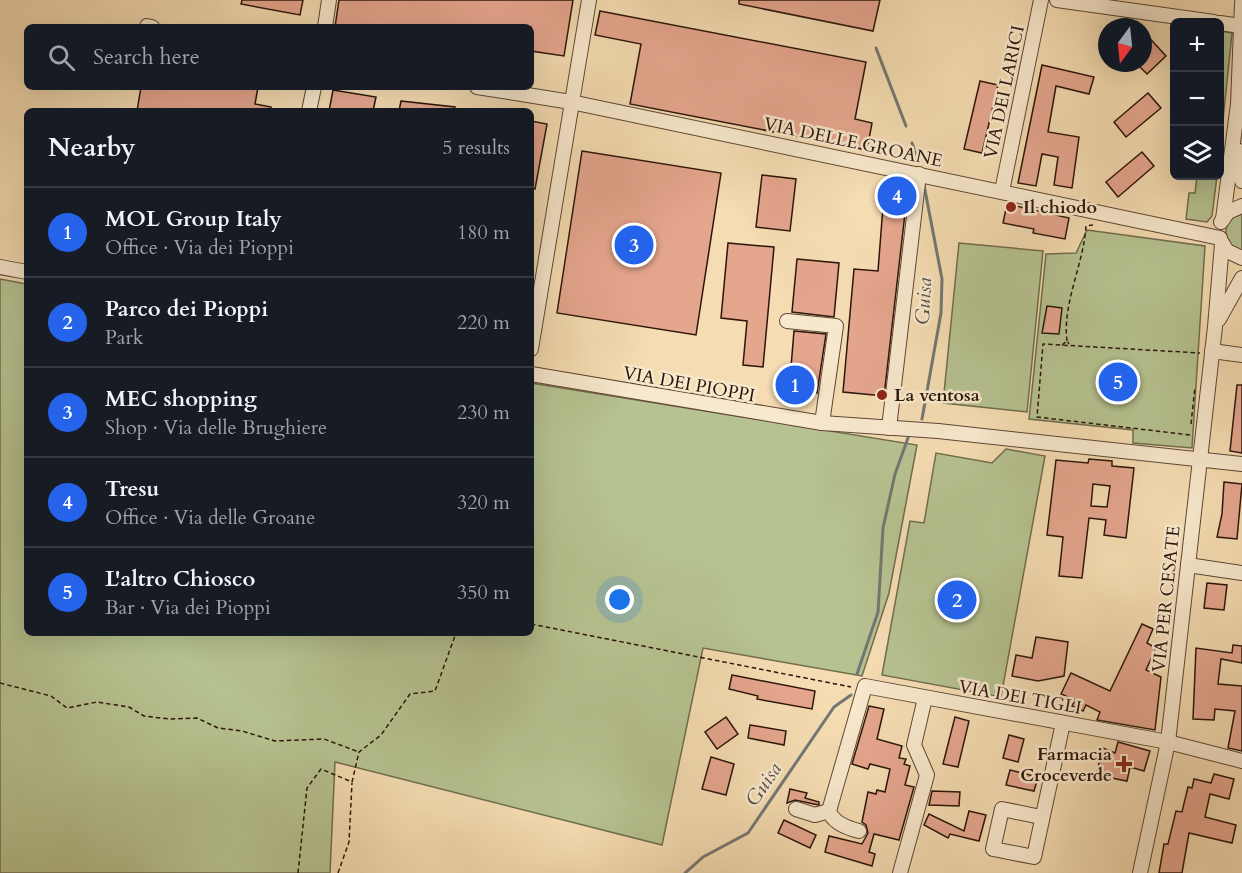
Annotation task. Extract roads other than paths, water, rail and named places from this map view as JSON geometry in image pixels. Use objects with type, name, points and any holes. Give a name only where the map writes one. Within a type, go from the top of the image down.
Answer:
[{"type":"street","points":[[325,24],[329,0]]},
{"type":"street","points":[[534,330],[588,0]]},
{"type":"street","name":"VIA DEI LARICI","points":[[1002,191],[1041,0]]},
{"type":"street","points":[[1057,0],[1185,18]]},
{"type":"street","points":[[1242,3],[1237,159],[1242,181]]},
{"type":"street","points":[[1224,24],[1241,26]]},
{"type":"street","points":[[310,108],[313,90]]},
{"type":"street","name":"VIA DELLE GROANE","points":[[496,90],[571,102],[1002,191],[1221,241]]},
{"type":"street","points":[[1223,219],[1239,107]]},
{"type":"street","points":[[889,428],[919,174]]},
{"type":"street","points":[[1223,219],[1228,212],[1242,206]]},
{"type":"street","name":"VIA PER CESATE","points":[[1140,873],[1168,742],[1215,327],[1223,219]]},
{"type":"street","points":[[1221,241],[1233,256],[1242,258]]},
{"type":"street","points":[[0,267],[24,271]]},
{"type":"street","name":"VIA PER CESATE","points":[[1215,327],[1242,278]]},
{"type":"street","points":[[787,321],[836,327],[822,423]]},
{"type":"street","points":[[1212,351],[1242,355]]},
{"type":"street","name":"VIA DEI PIOPPI","points":[[534,375],[822,423],[1242,464]]},
{"type":"street","points":[[1188,565],[1242,573]]},
{"type":"street","name":"VIA DEI TIGLI","points":[[829,811],[865,686],[1168,742],[1242,761]]},
{"type":"street","points":[[900,873],[927,776],[914,745],[925,698]]},
{"type":"street","points":[[1041,817],[1063,723]]},
{"type":"street","points":[[796,809],[815,815],[829,811],[830,816],[845,827],[859,831]]},
{"type":"waterway","name":"Guisa","points":[[876,48],[906,126]]},
{"type":"waterway","name":"Guisa","points":[[912,143],[919,162]]},
{"type":"waterway","name":"Guisa","points":[[922,419],[941,313],[942,279],[924,185]]},
{"type":"waterway","name":"Guisa","points":[[857,674],[878,612],[883,528],[895,474],[908,438]]},
{"type":"waterway","name":"Guisa","points":[[685,873],[703,857],[748,833],[834,707],[851,695]]},
{"type":"place","name":"Tresu","points":[[897,196]]},
{"type":"place","name":"Il chiodo","points":[[1011,207]]},
{"type":"place","name":"MEC shopping","points":[[634,245]]},
{"type":"place","name":"L'altro Chiosco","points":[[1118,382]]},
{"type":"place","name":"MOL Group Italy","points":[[795,385]]},
{"type":"place","name":"La ventosa","points":[[882,395]]},
{"type":"place","name":"Parco dei Pioppi","points":[[957,600]]},
{"type":"place","name":"Farmacia Croceverde","points":[[1124,764]]}]
